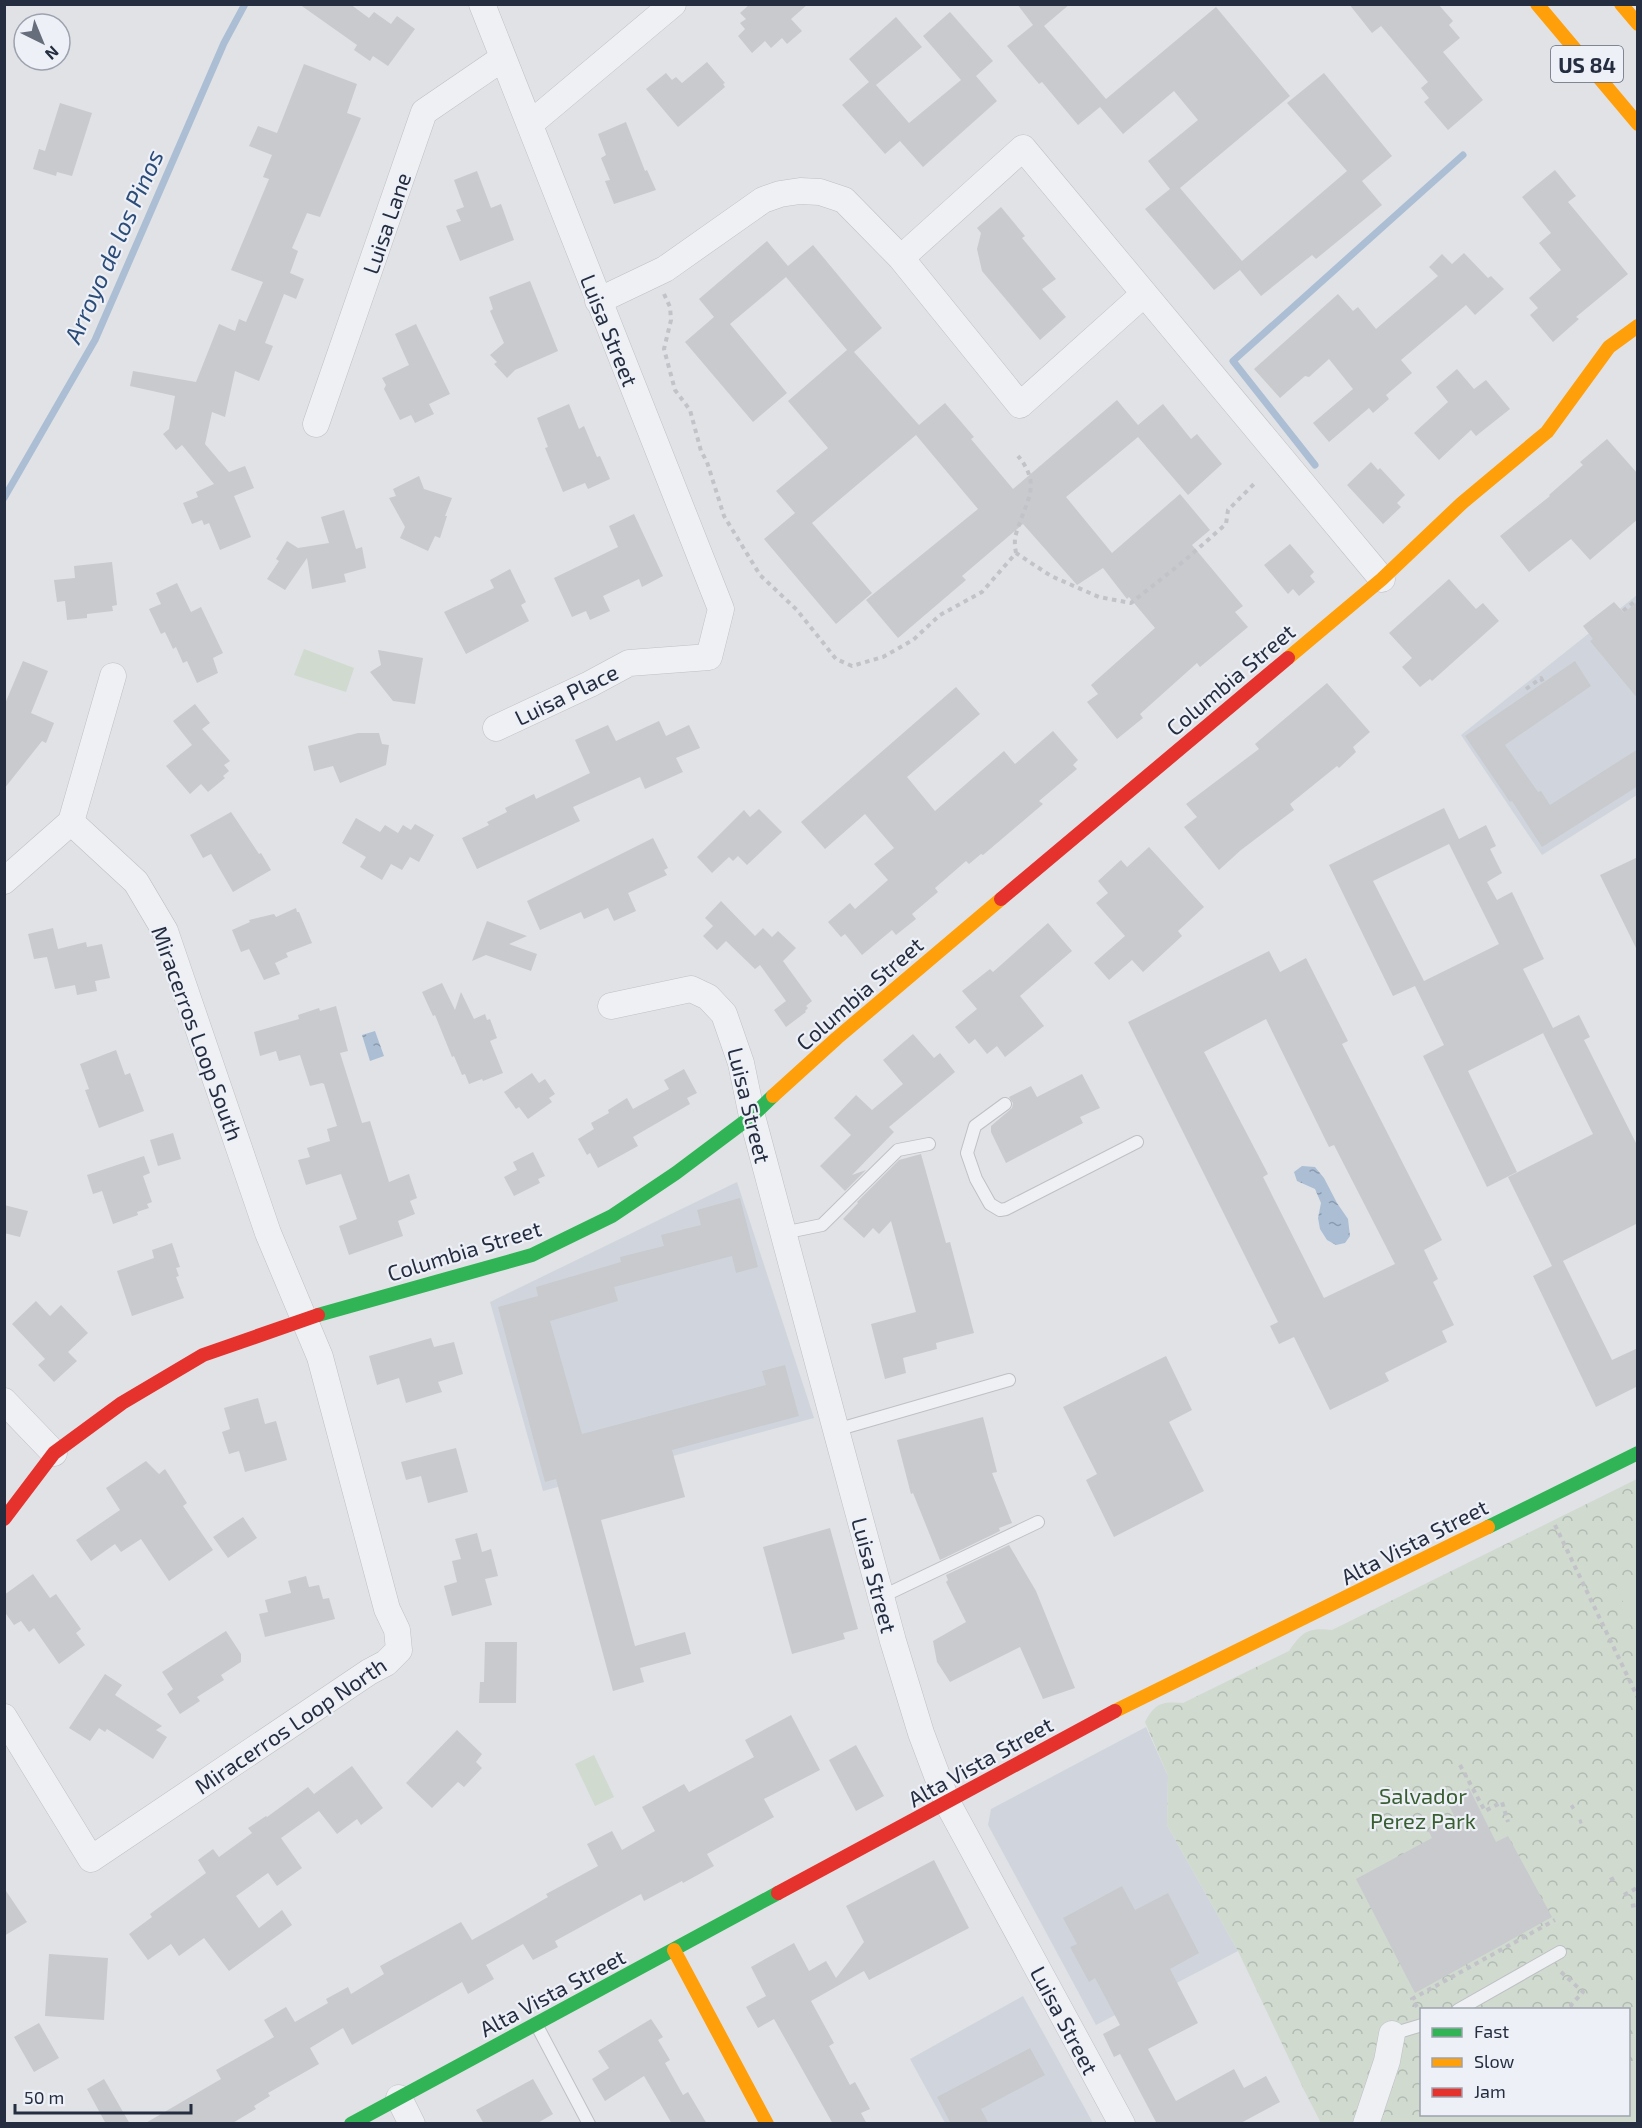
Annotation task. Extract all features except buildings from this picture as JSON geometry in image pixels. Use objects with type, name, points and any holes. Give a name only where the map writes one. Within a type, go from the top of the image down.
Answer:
[{"type":"main road","name":"US 84","points":[[1537,4],[1638,124]]},
{"type":"main road","name":"US 84","points":[[1621,4],[1638,24]]},
{"type":"main road","name":"Columbia Street","points":[[4,1519],[54,1452],[122,1403],[203,1355],[303,1319],[531,1255],[612,1216],[676,1173],[752,1116],[837,1038],[1382,579],[1462,502],[1547,432],[1609,347],[1638,326]]},
{"type":"main road","name":"Alta Vista Street","points":[[351,2124],[1113,1712],[1638,1453]]},
{"type":"main road","points":[[674,1950],[767,2124]]},
{"type":"street","name":"Luisa Street","points":[[482,4],[721,609],[709,657]]},
{"type":"street","points":[[530,124],[673,4]]},
{"type":"street","name":"Luisa Lane","points":[[316,424],[424,112],[503,58]]},
{"type":"street","points":[[901,258],[1023,148],[1382,579]]},
{"type":"street","points":[[598,301],[665,269],[763,200],[780,194],[820,192],[844,200],[901,258],[1020,405],[1144,294]]},
{"type":"street","name":"Luisa Place","points":[[496,728],[590,684],[628,663],[709,657]]},
{"type":"street","points":[[4,881],[71,822],[113,676]]},
{"type":"street","name":"Miracerros Loop South","points":[[71,822],[136,882],[165,932],[268,1233],[303,1319]]},
{"type":"street","name":"Luisa Street","points":[[610,1006],[691,989],[708,998],[724,1014],[741,1063],[752,1116],[880,1597],[921,1733],[947,1802],[1122,2124]]},
{"type":"street","name":"Miracerros Loop North","points":[[4,1717],[91,1859],[369,1672],[386,1663],[399,1650],[398,1630],[387,1609],[327,1381],[320,1357],[303,1319]]},
{"type":"street","points":[[4,1401],[54,1452]]},
{"type":"street","points":[[1366,2124],[1388,2061],[1392,2034]]},
{"type":"street","points":[[399,2098],[412,2124]]},
{"type":"lane","points":[[1005,1104],[975,1126],[967,1153],[975,1179],[990,1204],[1000,1210],[1137,1142]]},
{"type":"lane","points":[[783,1233],[822,1226],[898,1150],[929,1144]]},
{"type":"lane","points":[[836,1430],[1009,1380]]},
{"type":"lane","points":[[880,1597],[1038,1522]]},
{"type":"lane","points":[[1462,2008],[1560,1952]]},
{"type":"lane","points":[[528,2011],[589,2124]]},
{"type":"lane","points":[[1392,2034],[1420,2026]]},
{"type":"path","points":[[660,285],[670,307],[671,320],[664,350],[675,390],[690,410],[701,451],[707,462],[724,516],[760,575],[797,610],[836,659],[852,666],[883,657],[913,640],[940,615],[982,592],[1016,553],[1015,537],[1032,483],[1027,468],[1018,456]]},
{"type":"path","points":[[1016,553],[1051,576],[1099,597],[1131,603],[1226,524],[1228,510],[1255,483]]},
{"type":"path","points":[[1623,611],[1635,603]]},
{"type":"path","points":[[1526,689],[1541,678],[1543,682]]},
{"type":"path","points":[[1556,1525],[1638,1698]]},
{"type":"path","points":[[1460,1765],[1485,1811],[1502,1802],[1508,1822]]},
{"type":"path","points":[[1624,1895],[1637,1888]]},
{"type":"path","points":[[1417,2007],[1412,1999],[1556,1920]]},
{"type":"path","points":[[1558,1969],[1583,1992],[1571,2006],[1573,2008]]},
{"type":"shaded area","points":[[1637,595],[1637,795],[1542,855],[1461,735]]},
{"type":"shaded area","points":[[737,1182],[814,1418],[543,1491],[490,1302]]},
{"type":"shaded area","points":[[1146,1727],[1168,1776],[1167,1825],[1238,1951],[1096,2025],[988,1825],[991,1809]]},
{"type":"shaded area","points":[[1023,1996],[1093,2123],[945,2123],[910,2059]]},
{"type":"green space","points":[[304,649],[354,668],[346,692],[294,675]]},
{"type":"green space","name":"Salvador Perez Park","points":[[1637,1479],[1637,2123],[1321,2123],[1238,1951],[1167,1825],[1168,1776],[1145,1722],[1156,1707],[1170,1702],[1183,1703],[1289,1651],[1302,1635],[1317,1629],[1332,1630]]},
{"type":"green space","points":[[1637,1576],[1637,1631],[1616,1587]]},
{"type":"green space","points":[[594,1755],[614,1797],[595,1806],[575,1764]]},
{"type":"green space","points":[[1637,2057],[1637,2123],[1623,2123],[1620,2116],[1630,2116],[1630,2064]]},
{"type":"water","points":[[375,1031],[384,1056],[370,1061],[362,1035]]},
{"type":"water","points":[[1302,1166],[1315,1167],[1348,1219],[1350,1236],[1345,1243],[1336,1245],[1327,1240],[1320,1229],[1318,1218],[1321,1203],[1315,1189],[1297,1181],[1294,1172]]},
{"type":"waterway","name":"Arroyo de los Pinos","points":[[4,498],[95,340],[224,43],[245,4]]},
{"type":"waterway","points":[[1315,465],[1233,361],[1463,155]]},
{"type":"traffic: fast","points":[[318,1315],[532,1255],[612,1216],[676,1173],[752,1116],[773,1096]]},
{"type":"traffic: fast","points":[[1488,1527],[1638,1453]]},
{"type":"traffic: fast","points":[[351,2124],[778,1893]]},
{"type":"traffic: slow","points":[[1537,4],[1638,124]]},
{"type":"traffic: slow","points":[[1621,4],[1638,24]]},
{"type":"traffic: slow","points":[[1288,658],[1382,579],[1462,503],[1547,432],[1609,347],[1638,326]]},
{"type":"traffic: slow","points":[[773,1096],[837,1038],[1001,899]]},
{"type":"traffic: slow","points":[[1115,1711],[1488,1527]]},
{"type":"traffic: slow","points":[[674,1950],[767,2124]]},
{"type":"traffic: jam","points":[[1001,899],[1288,658]]},
{"type":"traffic: jam","points":[[4,1519],[54,1453],[122,1403],[203,1355],[318,1315]]},
{"type":"traffic: jam","points":[[778,1893],[1115,1711]]}]
